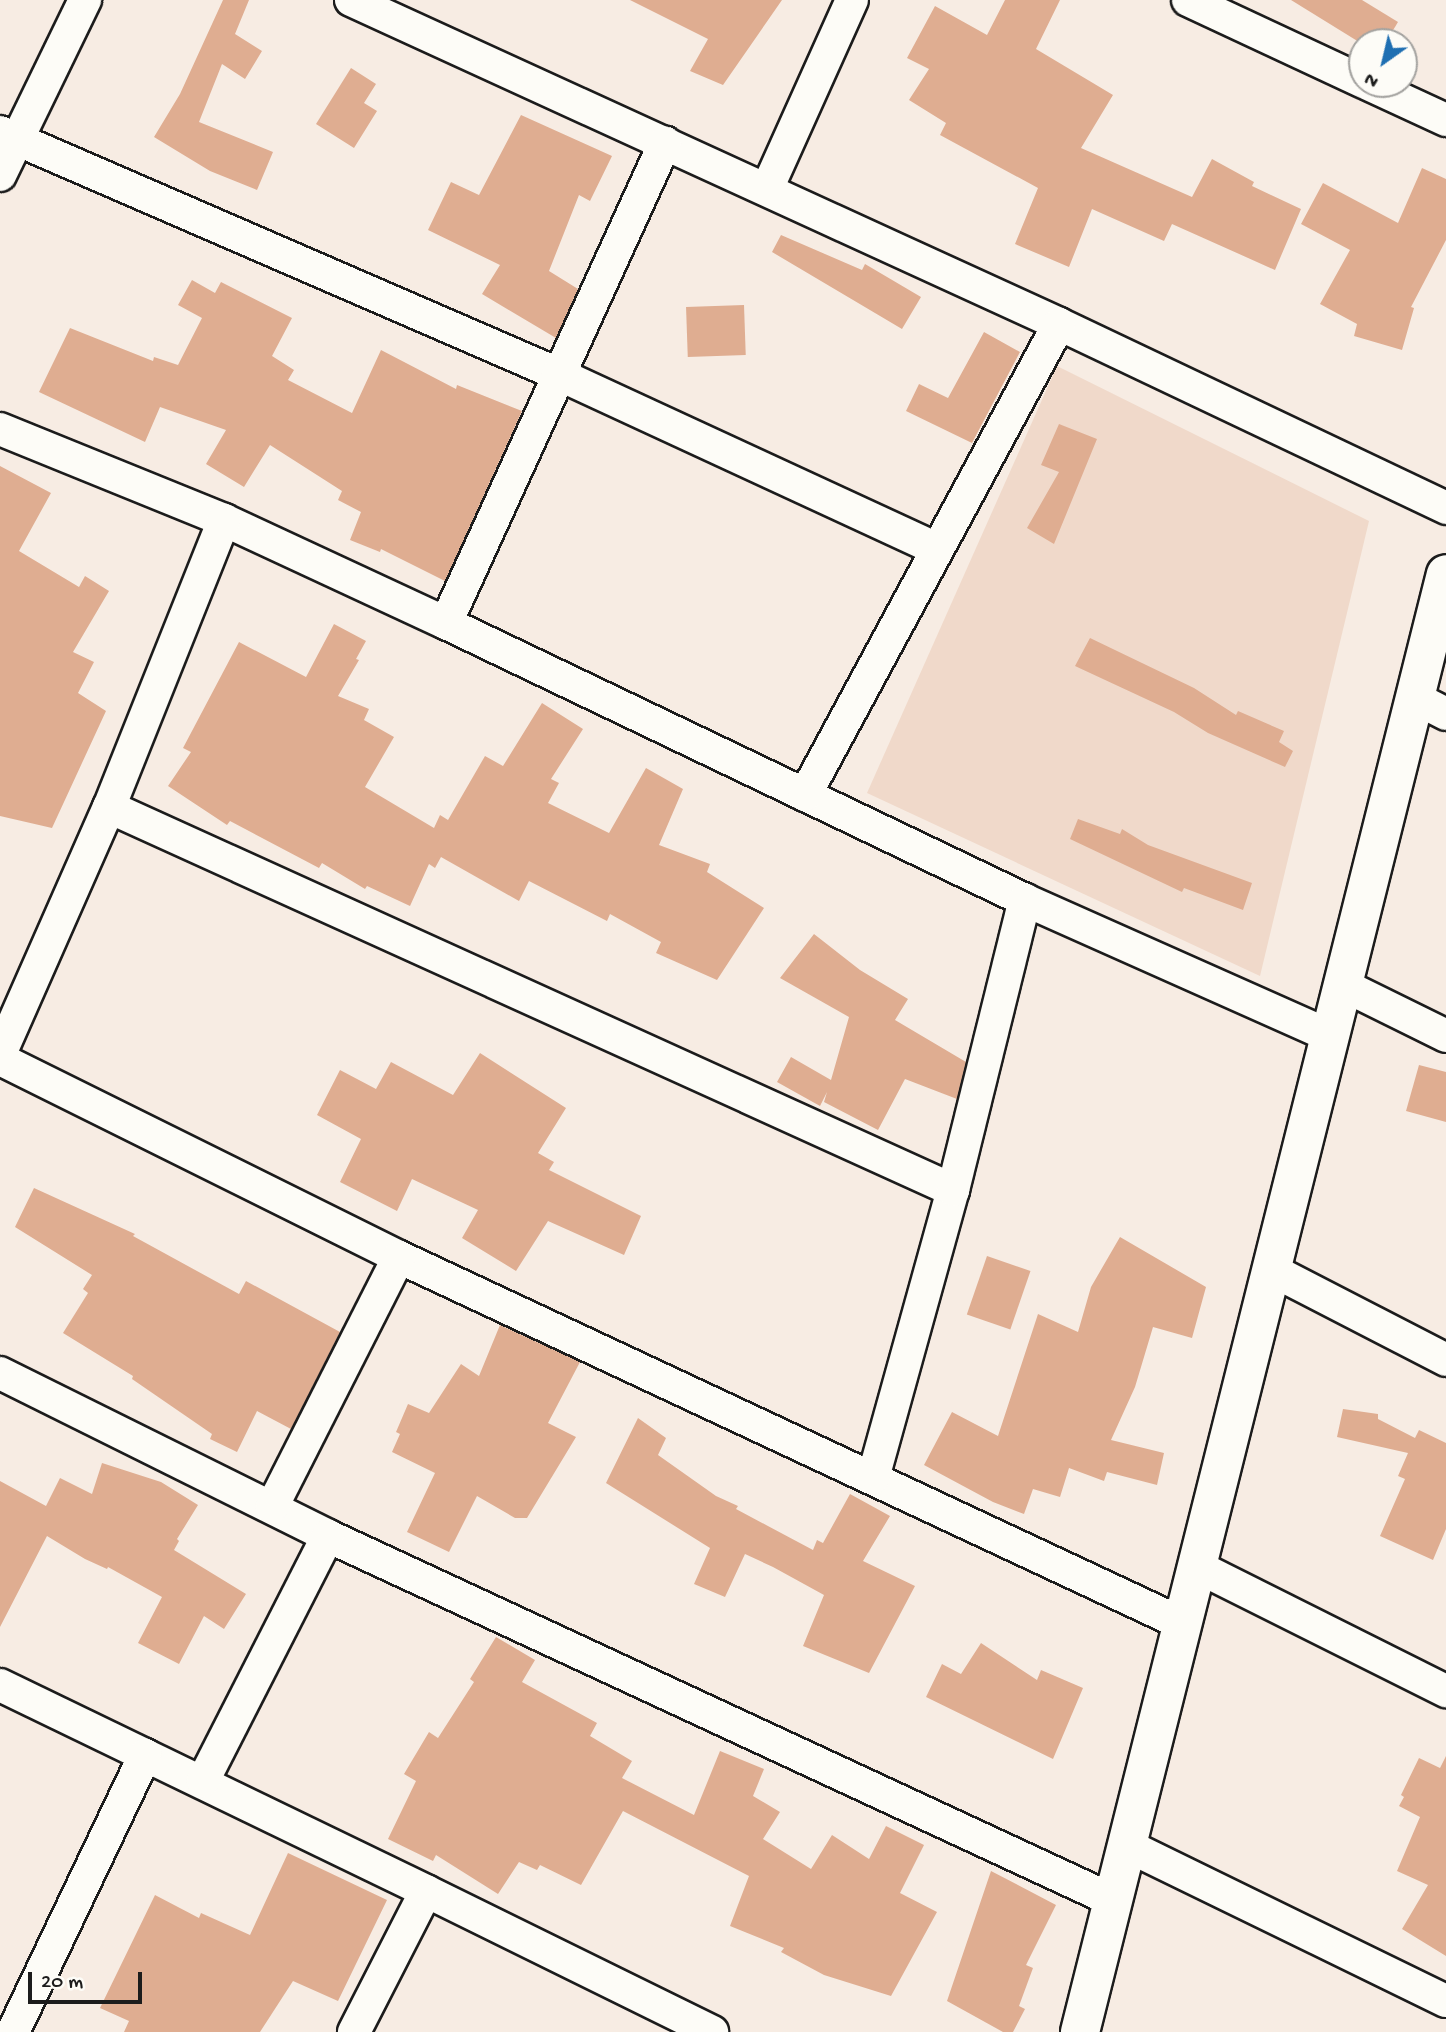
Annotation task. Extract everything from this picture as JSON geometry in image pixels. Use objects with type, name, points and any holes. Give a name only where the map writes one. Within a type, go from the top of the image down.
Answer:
[{"type":"street","points":[[0,175],[8,135],[85,0]]},
{"type":"street","points":[[351,0],[1059,324],[1446,508]]},
{"type":"street","points":[[767,189],[852,0]]},
{"type":"street","points":[[1188,0],[1233,10],[1348,73]]},
{"type":"street","points":[[1398,98],[1446,120]]},
{"type":"street","points":[[8,135],[558,374],[936,549]]},
{"type":"street","points":[[446,623],[665,143]]},
{"type":"street","points":[[805,796],[1059,324]]},
{"type":"street","points":[[0,429],[224,520],[1025,900],[1330,1036]]},
{"type":"street","points":[[224,520],[108,807],[0,1057],[399,1257],[1181,1623]]},
{"type":"street","points":[[1080,2032],[1343,985],[1430,706],[1446,574]]},
{"type":"street","points":[[108,807],[953,1190]]},
{"type":"street","points":[[873,1478],[953,1190],[1025,900]]},
{"type":"street","points":[[1343,985],[1446,1036]]},
{"type":"street","points":[[272,1507],[399,1257]]},
{"type":"street","points":[[1272,1270],[1446,1360]]},
{"type":"street","points":[[0,1373],[328,1536],[1112,1900]]},
{"type":"street","points":[[203,1781],[328,1536]]},
{"type":"street","points":[[1196,1566],[1446,1691]]},
{"type":"street","points":[[0,1685],[203,1781],[703,2030]]},
{"type":"street","points":[[12,2014],[145,1755]]},
{"type":"street","points":[[1126,1845],[1446,2001]]},
{"type":"street","points":[[354,2032],[426,1891]]},
{"type":"shaded area","points":[[1057,366],[1369,521],[1260,976],[867,793]]},
{"type":"building","points":[[223,0],[249,0],[235,34],[262,51],[245,79],[222,64],[199,122],[273,152],[257,190],[210,171],[154,137],[180,94]]},
{"type":"building","points":[[630,0],[782,0],[723,85],[690,71],[708,39]]},
{"type":"building","points":[[1005,0],[1060,0],[1036,49],[1113,95],[1081,148],[1192,197],[1212,159],[1254,182],[1252,186],[1301,209],[1275,270],[1172,224],[1164,241],[1092,209],[1069,267],[1015,244],[1038,188],[940,135],[946,123],[909,100],[929,69],[907,58],[935,6],[987,35]]},
{"type":"building","points":[[1291,0],[1362,0],[1398,22],[1394,28],[1348,28],[1348,35]]},
{"type":"building","points":[[351,68],[376,84],[364,103],[377,111],[354,148],[316,124]]},
{"type":"building","points":[[521,115],[612,156],[590,201],[579,195],[549,271],[578,289],[556,338],[482,294],[500,265],[428,230],[451,182],[479,195]]},
{"type":"building","points":[[1422,168],[1446,179],[1446,240],[1411,307],[1414,308],[1402,350],[1354,336],[1357,324],[1320,304],[1350,250],[1301,224],[1323,183],[1398,223]]},
{"type":"building","points":[[781,235],[862,270],[865,264],[921,297],[902,329],[772,252]]},
{"type":"building","points":[[192,280],[215,293],[221,282],[292,318],[272,356],[294,370],[288,380],[352,413],[381,350],[456,389],[457,385],[522,411],[445,581],[381,549],[380,552],[350,540],[361,512],[338,500],[342,491],[270,445],[244,487],[206,464],[226,430],[160,407],[145,442],[39,392],[70,328],[153,361],[154,357],[178,365],[202,318],[178,305]]},
{"type":"building","points":[[744,305],[746,355],[688,357],[686,307]]},
{"type":"building","points":[[984,332],[1020,352],[972,443],[906,411],[919,384],[948,398]]},
{"type":"building","points":[[1059,424],[1097,439],[1054,544],[1027,528],[1059,472],[1041,465]]},
{"type":"building","points":[[0,466],[51,493],[19,551],[79,587],[85,576],[109,591],[73,652],[94,662],[78,693],[106,711],[52,828],[0,816]]},
{"type":"building","points":[[334,624],[366,641],[356,659],[359,660],[338,696],[369,709],[364,720],[394,737],[365,787],[434,828],[440,815],[448,820],[485,756],[503,766],[542,703],[583,729],[551,779],[559,783],[548,803],[609,833],[646,768],[683,789],[659,845],[710,864],[707,872],[764,908],[717,980],[656,953],[661,942],[610,914],[607,921],[529,881],[519,901],[441,857],[435,868],[429,864],[410,906],[367,886],[365,889],[322,863],[319,868],[230,821],[227,825],[168,786],[191,752],[183,748],[239,642],[306,677]]},
{"type":"building","points":[[1090,638],[1194,688],[1236,715],[1238,711],[1284,731],[1279,742],[1293,751],[1285,767],[1208,733],[1174,712],[1075,666]]},
{"type":"building","points":[[1078,819],[1120,834],[1122,829],[1148,845],[1252,883],[1243,910],[1184,888],[1182,892],[1070,839]]},
{"type":"building","points":[[814,934],[860,970],[908,999],[895,1020],[966,1062],[957,1099],[905,1079],[878,1130],[824,1102],[827,1092],[820,1106],[777,1082],[791,1057],[831,1080],[849,1017],[780,978]]},
{"type":"building","points":[[480,1053],[566,1108],[538,1153],[554,1162],[549,1170],[641,1216],[624,1255],[548,1221],[516,1271],[462,1238],[478,1210],[412,1179],[397,1211],[340,1182],[361,1139],[317,1115],[340,1070],[376,1089],[391,1062],[453,1095]]},
{"type":"building","points":[[1419,1065],[1446,1072],[1446,1122],[1406,1111]]},
{"type":"building","points":[[34,1188],[135,1234],[133,1236],[239,1294],[246,1281],[340,1332],[291,1429],[257,1411],[237,1452],[210,1439],[212,1434],[132,1379],[133,1376],[63,1333],[88,1293],[83,1289],[92,1275],[15,1227]]},
{"type":"building","points":[[1120,1237],[1206,1287],[1192,1338],[1153,1327],[1135,1387],[1111,1440],[1164,1453],[1157,1485],[1107,1472],[1104,1481],[1069,1468],[1060,1497],[1033,1489],[1024,1514],[993,1502],[924,1465],[952,1412],[998,1436],[1038,1314],[1078,1332],[1091,1287]]},
{"type":"building","points":[[987,1256],[1030,1271],[1010,1330],[967,1315]]},
{"type":"building","points":[[500,1325],[580,1362],[548,1423],[576,1437],[527,1518],[515,1518],[477,1496],[449,1552],[407,1532],[435,1473],[392,1452],[400,1434],[396,1432],[408,1404],[429,1413],[461,1364],[479,1376]]},
{"type":"building","points":[[1343,1409],[1378,1414],[1378,1419],[1415,1438],[1419,1430],[1446,1443],[1446,1529],[1433,1560],[1380,1536],[1405,1479],[1398,1476],[1408,1453],[1337,1437]]},
{"type":"building","points":[[638,1418],[666,1438],[658,1455],[716,1496],[738,1506],[736,1509],[813,1550],[817,1540],[823,1543],[850,1494],[890,1516],[863,1561],[915,1586],[869,1673],[803,1646],[824,1595],[773,1567],[745,1554],[725,1597],[694,1584],[710,1548],[606,1483]]},
{"type":"building","points":[[102,1463],[161,1482],[198,1505],[177,1539],[179,1541],[174,1550],[246,1594],[224,1629],[204,1616],[179,1664],[138,1643],[162,1597],[108,1567],[107,1569],[85,1559],[47,1536],[0,1627],[0,1481],[46,1506],[60,1478],[92,1494]]},
{"type":"building","points":[[496,1637],[535,1660],[522,1682],[597,1723],[590,1736],[632,1761],[622,1778],[694,1815],[720,1751],[764,1769],[753,1796],[780,1812],[763,1839],[811,1869],[832,1835],[869,1859],[886,1826],[924,1845],[900,1893],[937,1912],[891,1996],[824,1975],[781,1952],[784,1948],[730,1926],[749,1876],[623,1811],[581,1885],[540,1865],[537,1870],[519,1862],[498,1894],[436,1855],[433,1861],[388,1839],[416,1781],[404,1774],[429,1732],[438,1738],[474,1682],[470,1679]]},
{"type":"building","points":[[981,1643],[1037,1680],[1041,1670],[1083,1688],[1053,1759],[926,1697],[942,1664],[961,1674]]},
{"type":"building","points":[[1446,1756],[1446,1956],[1402,1929],[1428,1885],[1397,1871],[1420,1817],[1399,1806],[1404,1797],[1401,1795],[1419,1758],[1440,1768]]},
{"type":"building","points":[[288,1853],[387,1900],[338,2001],[293,1981],[260,2032],[124,2032],[129,2021],[100,2008],[155,1895],[199,1918],[201,1913],[250,1935]]},
{"type":"building","points":[[991,1871],[1056,1905],[1026,1965],[1033,1968],[1019,2006],[1025,2009],[1013,2032],[1003,2032],[947,2001]]}]
